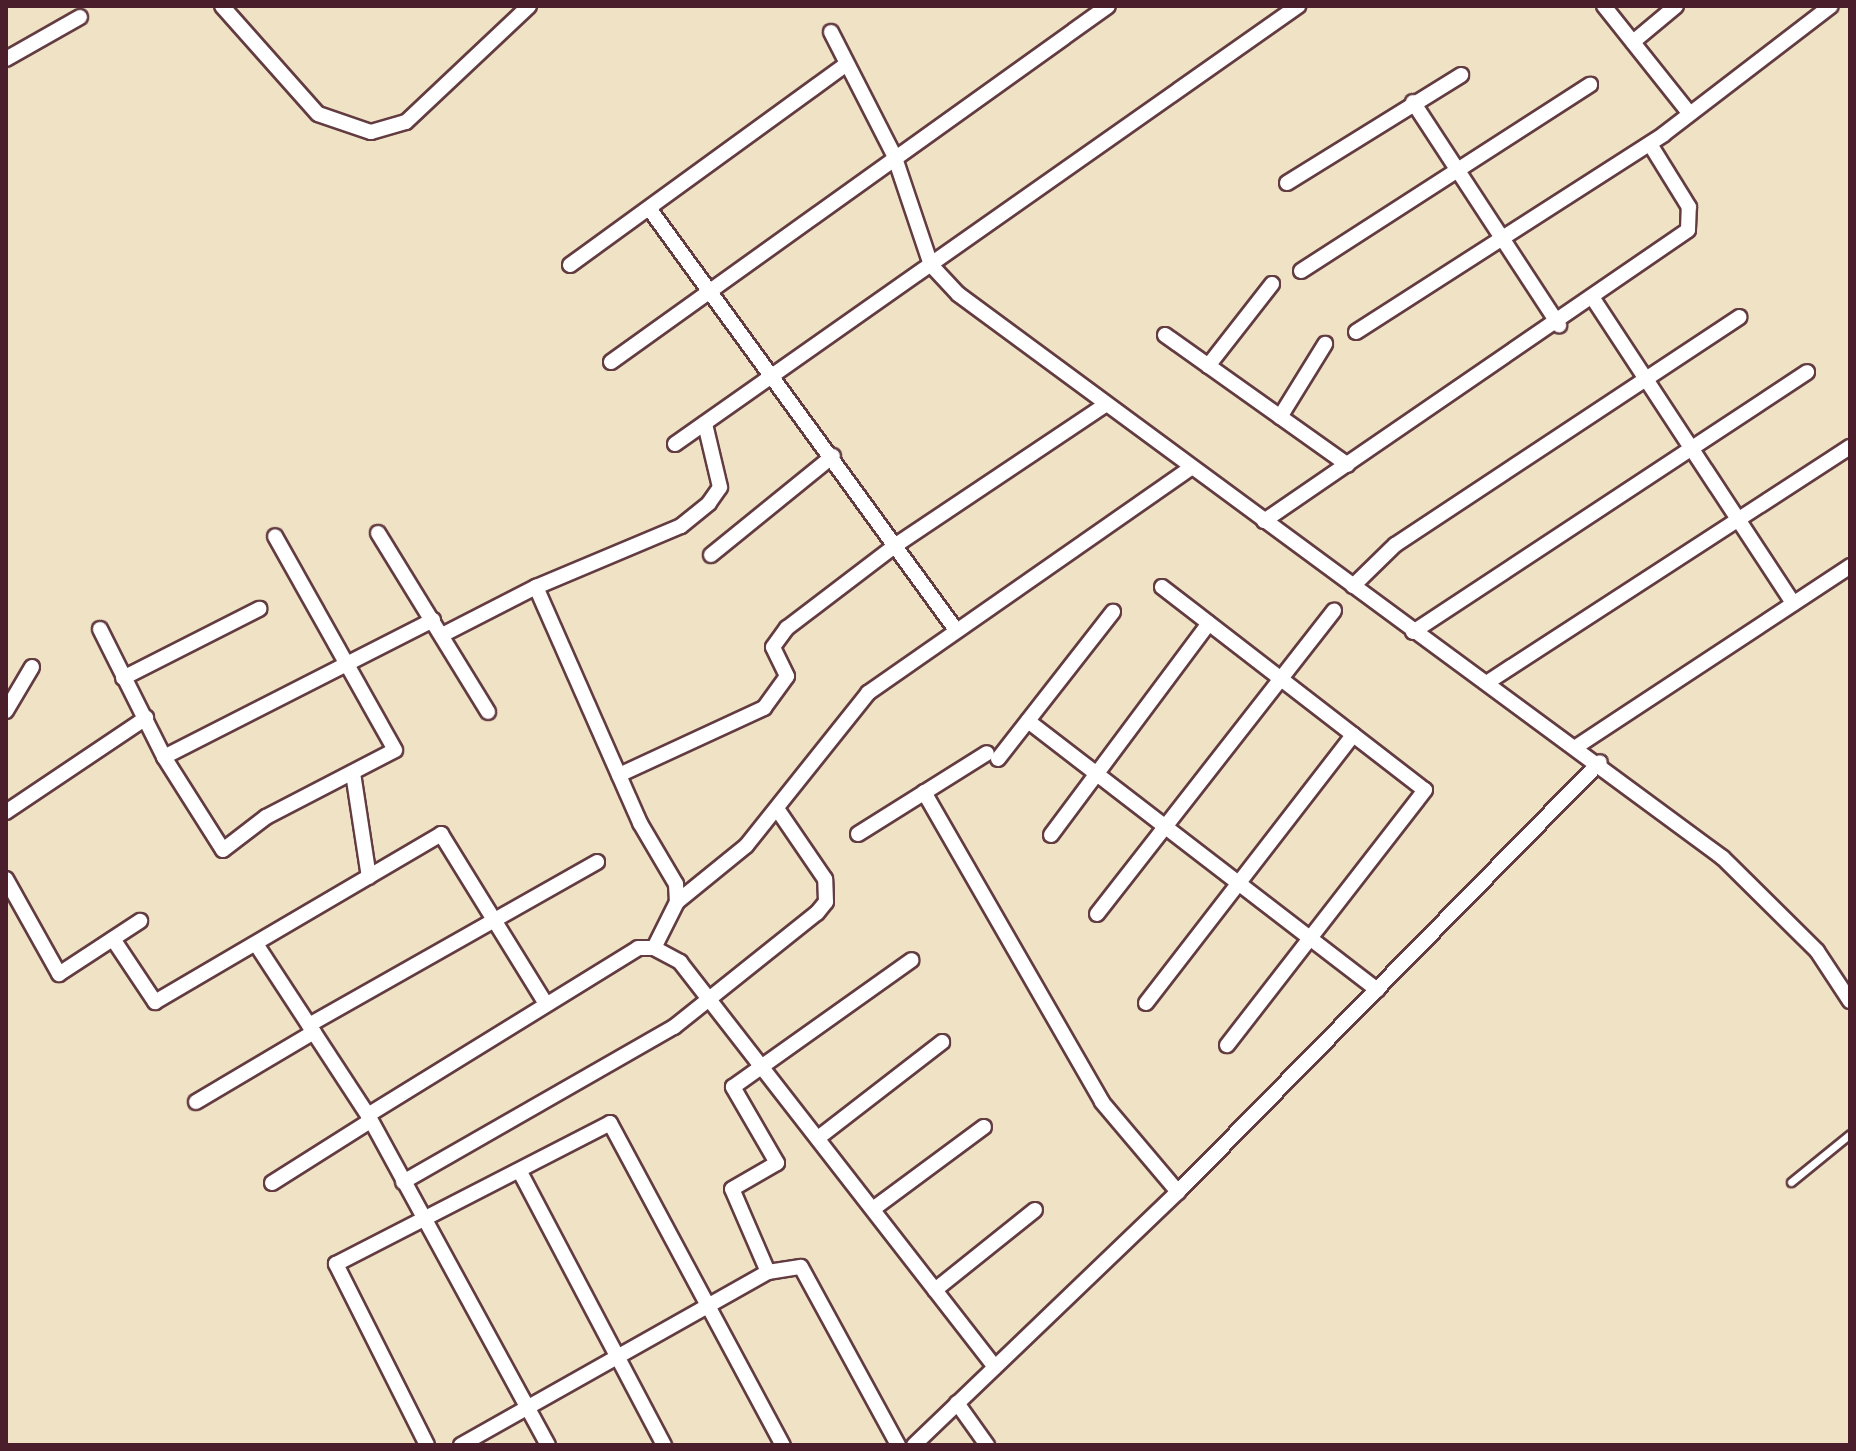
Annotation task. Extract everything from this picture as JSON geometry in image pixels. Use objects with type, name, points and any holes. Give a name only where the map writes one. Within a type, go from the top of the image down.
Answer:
[{"type":"street","points":[[222,6],[318,114],[371,132],[406,122],[529,6]]},
{"type":"street","points":[[675,444],[1298,6]]},
{"type":"street","points":[[1604,6],[1689,113]]},
{"type":"street","points":[[1633,42],[1676,6]]},
{"type":"street","points":[[1356,332],[1504,241],[1650,144],[1831,6]]},
{"type":"street","points":[[611,362],[1101,8]]},
{"type":"street","points":[[6,59],[80,17]]},
{"type":"street","points":[[831,32],[845,65],[894,155],[931,265],[1104,406],[1413,632],[1579,745],[1767,897],[1850,1001]]},
{"type":"street","points":[[570,265],[651,211],[845,65]]},
{"type":"street","points":[[1287,183],[1461,75]]},
{"type":"street","points":[[1301,271],[1590,85]]},
{"type":"street","points":[[1413,102],[1559,325]]},
{"type":"street","points":[[1264,521],[1559,325],[1694,221],[1650,144]]},
{"type":"street","points":[[651,211],[833,456],[956,630]]},
{"type":"street","points":[[1208,366],[1272,284]]},
{"type":"street","points":[[1594,300],[1696,446],[1793,603]]},
{"type":"street","points":[[1353,586],[1395,545],[1739,317]]},
{"type":"street","points":[[1165,335],[1348,465]]},
{"type":"street","points":[[1280,417],[1325,344]]},
{"type":"street","points":[[1413,632],[1807,372]]},
{"type":"street","points":[[619,775],[764,708],[787,676],[776,640],[896,545],[1104,406]]},
{"type":"street","points":[[442,635],[536,587],[681,526],[709,503],[720,487],[705,424]]},
{"type":"street","points":[[1488,682],[1850,447]]},
{"type":"street","points":[[711,555],[833,456]]},
{"type":"street","points":[[654,948],[677,902],[778,810],[835,726],[956,630],[1190,468]]},
{"type":"street","points":[[378,533],[488,712]]},
{"type":"street","points":[[100,629],[164,757],[223,850],[266,817],[395,750],[350,663],[275,536]]},
{"type":"street","points":[[1579,745],[1850,566]]},
{"type":"street","points":[[536,587],[619,775],[676,884],[677,902]]},
{"type":"street","points":[[1162,587],[1425,790],[1312,940],[1227,1045]]},
{"type":"street","points":[[123,678],[259,609]]},
{"type":"street","points":[[1097,914],[1334,611]]},
{"type":"street","points":[[858,834],[924,792],[992,756],[1028,721],[1113,612]]},
{"type":"street","points":[[164,757],[433,620]]},
{"type":"street","points":[[1051,835],[1209,623]]},
{"type":"street","points":[[6,711],[32,667]]},
{"type":"street","points":[[6,812],[146,718]]},
{"type":"street","points":[[1028,721],[1377,990]]},
{"type":"street","points":[[1146,1003],[1353,735]]},
{"type":"street","points":[[914,1445],[1178,1192],[1600,762]]},
{"type":"street","points":[[353,773],[369,877]]},
{"type":"street","points":[[924,792],[1102,1102],[1178,1192]]},
{"type":"street","points":[[403,1182],[641,1048],[826,902],[825,879],[778,810]]},
{"type":"street","points":[[113,939],[155,1002],[441,834],[546,1004]]},
{"type":"street","points":[[196,1102],[492,917],[597,862]]},
{"type":"street","points":[[6,879],[59,974],[140,921]]},
{"type":"street","points":[[256,944],[369,1118],[548,1445]]},
{"type":"street","points":[[272,1183],[546,1004],[638,948],[654,948],[680,962],[995,1367]]},
{"type":"street","points":[[768,1272],[732,1189],[777,1163],[733,1087],[912,960]]},
{"type":"street","points":[[818,1138],[942,1042]]},
{"type":"street","points":[[427,1445],[336,1264],[425,1224],[610,1123],[783,1445]]},
{"type":"street","points":[[873,1209],[984,1127]]},
{"type":"street","points":[[520,1172],[664,1445]]},
{"type":"street","points":[[935,1290],[1035,1210]]},
{"type":"street","points":[[461,1445],[531,1410],[768,1272],[801,1267],[898,1445]]},
{"type":"street","points":[[957,1403],[987,1445]]},
{"type":"lane","points":[[1791,1182],[1850,1134]]}]
